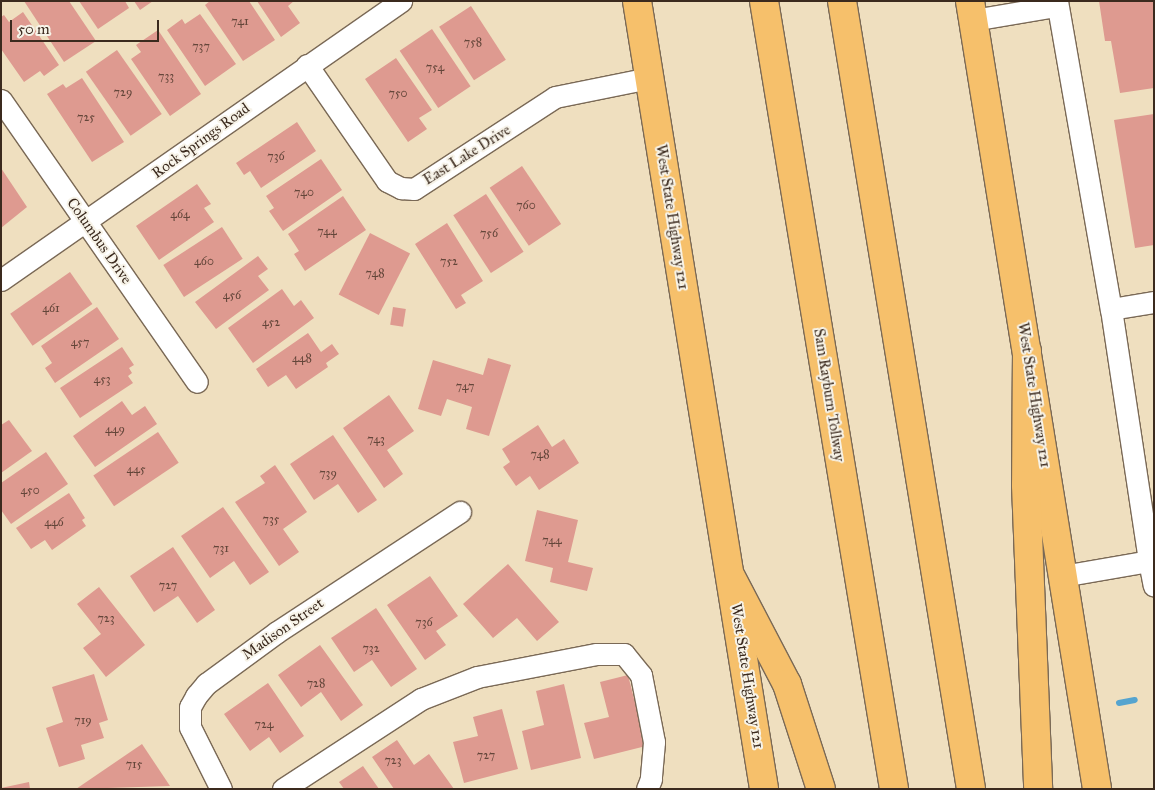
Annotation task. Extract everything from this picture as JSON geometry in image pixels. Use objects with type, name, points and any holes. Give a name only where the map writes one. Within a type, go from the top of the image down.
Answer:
[{"type":"main road","name":"West State Highway 121","points":[[637,1],[764,789]]},
{"type":"main road","name":"Sam Rayburn Tollway","points":[[764,1],[894,789]]},
{"type":"main road","points":[[842,1],[971,789]]},
{"type":"main road","name":"West State Highway 121","points":[[971,11],[1097,789]]},
{"type":"main road","points":[[1027,351],[1026,485],[1038,789]]},
{"type":"main road","points":[[731,577],[786,684],[821,789]]},
{"type":"street","name":"Rock Springs Road","points":[[1,280],[86,223],[307,65],[402,1]]},
{"type":"street","points":[[971,11],[1057,4],[1111,309],[1154,586]]},
{"type":"street","name":"East Lake Drive","points":[[307,65],[387,181],[401,188],[414,188],[555,97],[649,78]]},
{"type":"street","name":"Columbus Drive","points":[[1,100],[197,382]]},
{"type":"street","points":[[1111,309],[1154,302]]},
{"type":"street","name":"Madison Street","points":[[221,789],[190,727],[190,707],[206,684],[277,632],[460,512]]},
{"type":"street","points":[[1062,576],[1149,560]]},
{"type":"street","points":[[283,789],[421,699],[477,677],[597,654],[624,654],[640,674],[654,742],[651,779],[647,789]]},
{"type":"building","points":[[24,1],[69,1],[96,41],[64,62]]},
{"type":"building","points":[[79,1],[125,1],[129,8],[98,29]]},
{"type":"building","points":[[134,1],[153,1],[140,10]]},
{"type":"building","points":[[210,1],[249,1],[275,40],[243,61],[205,5]]},
{"type":"building","points":[[257,1],[294,1],[288,6],[300,23],[281,37]]},
{"type":"building","points":[[1099,1],[1154,1],[1154,88],[1120,93],[1111,41],[1105,41]]},
{"type":"building","points":[[471,6],[506,60],[474,80],[439,27]]},
{"type":"building","points":[[23,12],[59,65],[44,76],[40,71],[24,82],[1,49],[1,17],[4,15],[9,22]]},
{"type":"building","points":[[200,14],[236,64],[205,86],[167,30],[182,19],[185,24]]},
{"type":"building","points":[[432,29],[471,86],[438,108],[400,51]]},
{"type":"building","points":[[158,30],[201,94],[170,116],[131,59],[141,52],[136,45]]},
{"type":"building","points":[[117,50],[162,114],[131,136],[86,72]]},
{"type":"building","points":[[396,58],[432,110],[419,118],[427,129],[408,142],[365,79]]},
{"type":"building","points":[[82,78],[124,142],[92,162],[47,94],[63,84],[66,88]]},
{"type":"building","points":[[1154,114],[1154,245],[1135,248],[1114,120]]},
{"type":"building","points":[[297,122],[316,151],[261,188],[250,171],[244,175],[236,163]]},
{"type":"building","points":[[321,159],[342,190],[283,231],[269,211],[274,208],[266,196]]},
{"type":"building","points":[[522,166],[561,224],[529,246],[490,188]]},
{"type":"building","points":[[1,168],[27,207],[1,228]]},
{"type":"building","points":[[197,184],[211,204],[204,208],[214,222],[159,260],[136,226]]},
{"type":"building","points":[[486,194],[524,252],[491,273],[453,215]]},
{"type":"building","points":[[343,196],[366,230],[305,271],[294,254],[299,251],[288,234]]},
{"type":"building","points":[[447,223],[483,281],[461,295],[466,303],[456,309],[415,244]]},
{"type":"building","points":[[222,227],[243,259],[184,297],[163,265]]},
{"type":"building","points":[[370,233],[410,253],[379,315],[339,294]]},
{"type":"building","points":[[258,256],[268,269],[258,276],[269,290],[216,329],[195,302]]},
{"type":"building","points":[[70,272],[92,304],[33,346],[10,314]]},
{"type":"building","points":[[282,289],[294,306],[301,300],[314,318],[253,363],[228,328]]},
{"type":"building","points":[[97,307],[119,339],[55,383],[45,368],[52,363],[41,346]]},
{"type":"building","points":[[393,307],[406,309],[403,327],[390,325]]},
{"type":"building","points":[[308,333],[321,352],[332,344],[339,354],[326,363],[328,367],[296,389],[286,375],[268,387],[256,369]]},
{"type":"building","points":[[122,347],[134,365],[129,368],[132,373],[128,376],[133,383],[80,418],[60,388]]},
{"type":"building","points":[[488,358],[511,365],[489,436],[466,429],[472,407],[447,399],[441,416],[418,409],[433,360],[483,375]]},
{"type":"building","points":[[389,395],[414,431],[387,450],[403,474],[384,488],[343,428]]},
{"type":"building","points":[[122,401],[132,415],[145,406],[157,424],[95,467],[73,436]]},
{"type":"building","points":[[9,420],[32,451],[1,473],[1,425]]},
{"type":"building","points":[[538,425],[552,447],[564,439],[579,463],[539,490],[530,476],[516,486],[503,467],[510,462],[502,449]]},
{"type":"building","points":[[158,432],[179,463],[114,506],[93,476]]},
{"type":"building","points":[[333,435],[377,500],[358,513],[338,484],[314,500],[290,464]]},
{"type":"building","points":[[46,452],[68,484],[11,524],[1,510],[1,483]]},
{"type":"building","points":[[275,465],[307,512],[283,529],[299,552],[279,566],[235,502],[265,483],[260,476]]},
{"type":"building","points":[[69,493],[85,518],[82,520],[86,526],[52,550],[45,540],[31,549],[16,528]]},
{"type":"building","points":[[223,507],[269,572],[250,585],[234,561],[210,578],[181,536]]},
{"type":"building","points":[[537,510],[578,520],[568,562],[593,568],[587,591],[550,582],[553,568],[525,561]]},
{"type":"building","points":[[173,547],[215,610],[197,623],[178,596],[154,612],[130,576]]},
{"type":"building","points":[[508,564],[559,622],[537,641],[517,618],[493,638],[463,604]]},
{"type":"building","points":[[430,576],[458,616],[436,631],[446,645],[425,660],[387,605]]},
{"type":"building","points":[[99,587],[145,645],[106,677],[83,648],[101,634],[77,604]]},
{"type":"building","points":[[376,608],[417,669],[391,687],[372,660],[354,672],[331,638]]},
{"type":"building","points":[[320,645],[363,705],[341,721],[321,692],[301,707],[278,675]]},
{"type":"building","points":[[94,674],[108,720],[99,723],[104,738],[81,745],[85,759],[59,767],[46,728],[63,722],[52,687]]},
{"type":"building","points":[[628,675],[646,746],[594,759],[584,723],[609,717],[600,682]]},
{"type":"building","points":[[268,683],[304,736],[280,753],[269,737],[250,751],[224,714]]},
{"type":"building","points":[[564,684],[581,758],[531,770],[522,731],[544,725],[536,691]]},
{"type":"building","points":[[502,709],[518,769],[464,783],[453,742],[478,736],[473,717]]},
{"type":"building","points":[[397,740],[414,765],[429,754],[454,789],[394,789],[372,757]]},
{"type":"building","points":[[142,744],[170,786],[76,789]]},
{"type":"building","points":[[363,766],[379,789],[344,789],[339,782]]},
{"type":"building","points":[[29,782],[30,789],[1,789],[1,788]]},
{"type":"waterway","points":[[1119,703],[1135,700]]}]
